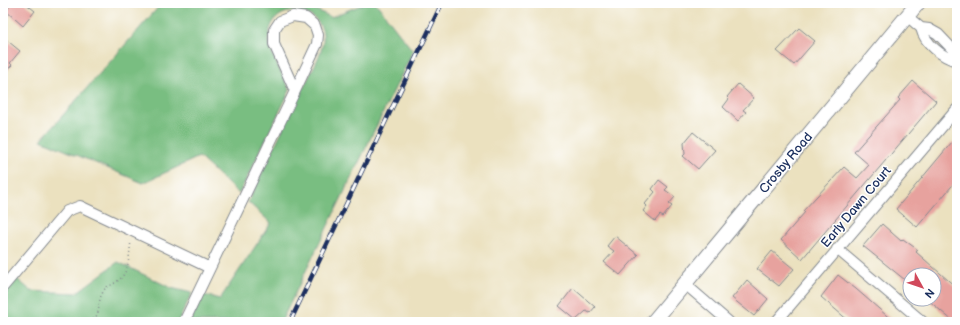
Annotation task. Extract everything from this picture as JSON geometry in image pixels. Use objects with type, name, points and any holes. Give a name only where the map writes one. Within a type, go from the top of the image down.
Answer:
[{"type":"street","name":"Crosby Road","points":[[653,322],[918,3]]},
{"type":"street","points":[[184,322],[210,268],[317,44],[318,35],[314,26],[306,18],[293,16],[280,21],[274,30],[274,44],[295,90]]},
{"type":"street","points":[[907,16],[921,28],[929,29],[938,34],[954,50],[943,55]]},
{"type":"street","points":[[921,28],[923,36],[927,42],[943,55],[957,61]]},
{"type":"street","name":"Early Dawn Court","points":[[776,322],[957,109]]},
{"type":"street","points":[[3,286],[67,211],[73,207],[80,206],[87,208],[210,268]]},
{"type":"street","points":[[837,249],[923,322]]},
{"type":"street","points":[[685,284],[730,322]]},
{"type":"path","points":[[86,322],[91,321],[98,314],[100,298],[106,286],[114,284],[123,278],[127,271],[133,231]]},
{"type":"green space","points":[[162,3],[301,3],[331,17],[366,3],[376,3],[413,51],[281,322],[190,322],[203,295],[220,299],[271,223],[248,202],[299,95],[302,94],[301,91],[312,71],[322,47],[323,34],[319,24],[312,17],[293,11],[284,13],[276,19],[270,28],[269,42],[274,59],[290,90],[239,194],[199,157],[143,183],[41,140]]},
{"type":"green space","points":[[118,262],[171,288],[192,293],[178,322],[3,322],[3,295],[17,279],[31,291],[76,293]]},
{"type":"building","points":[[12,3],[25,3],[35,11],[23,26],[6,11]]},
{"type":"building","points":[[799,28],[815,41],[794,65],[777,51]]},
{"type":"building","points":[[3,37],[20,51],[10,63],[12,65],[3,75]]},
{"type":"building","points":[[913,81],[936,101],[802,259],[781,240],[805,212],[803,211],[844,167],[857,178],[869,165],[854,152],[900,100],[898,98]]},
{"type":"building","points":[[738,84],[754,98],[743,110],[746,112],[738,121],[723,107],[729,99],[727,97]]},
{"type":"building","points":[[693,132],[715,150],[698,169],[683,156],[685,154],[684,143]]},
{"type":"building","points":[[952,142],[957,146],[957,180],[917,227],[896,209]]},
{"type":"building","points":[[659,180],[668,187],[665,190],[675,197],[669,204],[672,206],[663,217],[660,215],[655,221],[643,211],[647,206],[645,204],[655,192],[652,189]]},
{"type":"building","points":[[882,224],[901,241],[903,239],[918,250],[916,252],[933,267],[902,267],[902,278],[863,246]]},
{"type":"building","points":[[615,236],[638,255],[620,275],[604,262],[614,251],[607,246]]},
{"type":"building","points":[[772,251],[794,269],[779,286],[757,269]]},
{"type":"building","points":[[838,275],[894,322],[850,322],[821,297]]},
{"type":"building","points":[[942,275],[957,288],[957,322],[954,322],[936,307],[942,307]]},
{"type":"building","points":[[747,280],[768,299],[754,316],[732,298]]},
{"type":"building","points":[[573,288],[595,307],[590,313],[586,311],[576,320],[559,306]]},
{"type":"railway","points":[[290,322],[442,3]]}]
